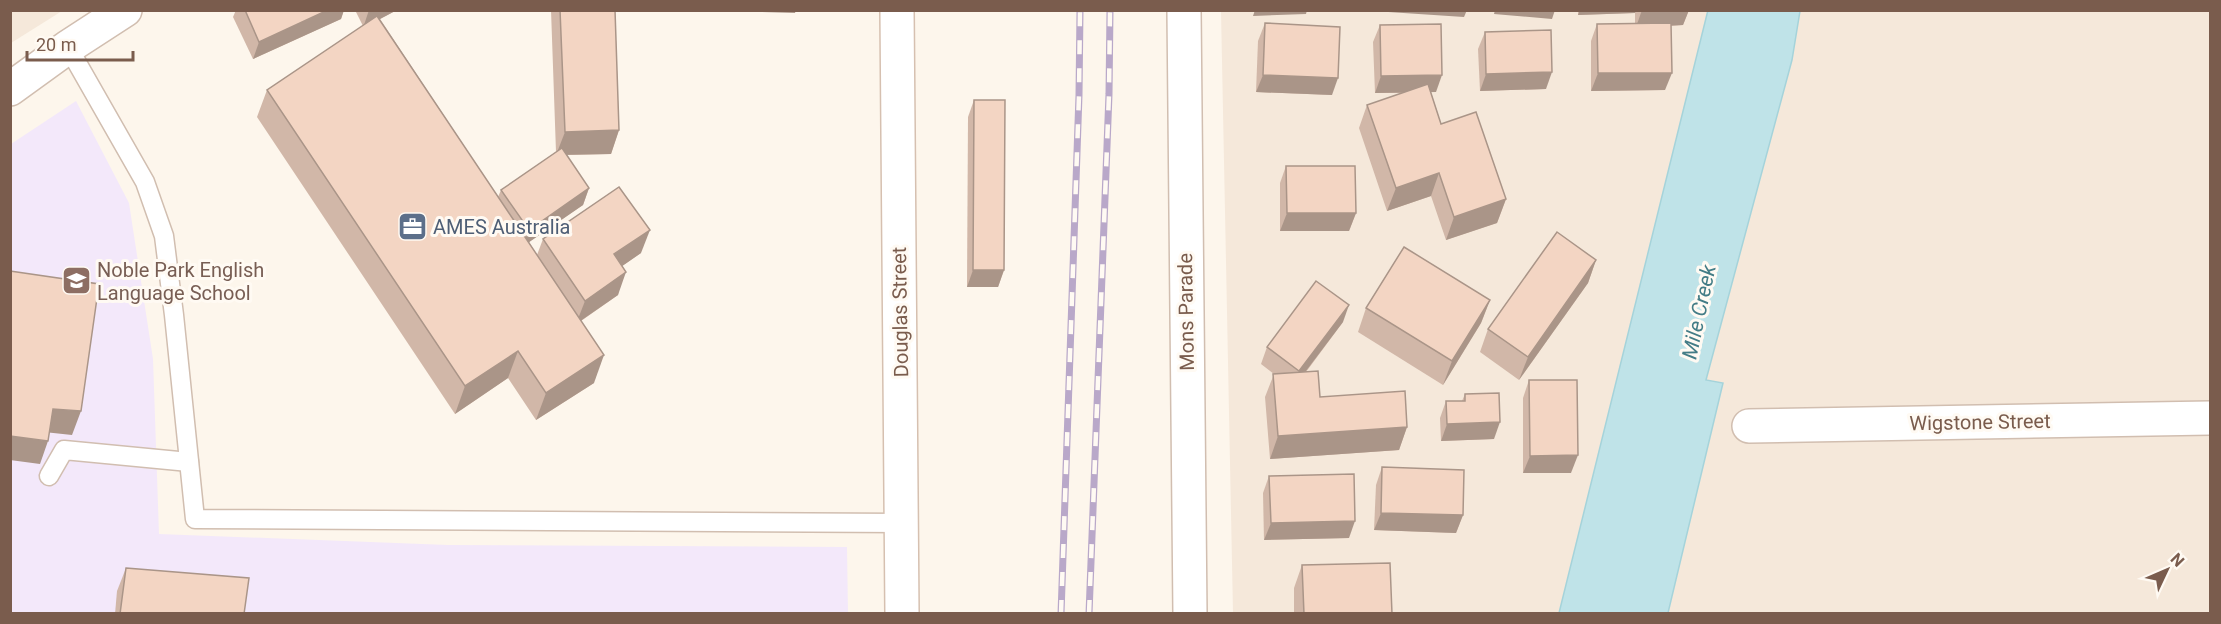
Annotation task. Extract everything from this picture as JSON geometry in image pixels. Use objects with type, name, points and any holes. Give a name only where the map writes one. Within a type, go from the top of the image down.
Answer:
[{"type":"street","points":[[10,89],[125,10]]},
{"type":"street","name":"Douglas Street","points":[[897,10],[902,614]]},
{"type":"street","name":"Mons Parade","points":[[1184,10],[1190,614]]},
{"type":"street","name":"Wigstone Street","points":[[1749,426],[2211,418]]},
{"type":"lane","points":[[68,47],[145,182],[164,236],[195,519],[902,523]]},
{"type":"lane","points":[[48,476],[64,450],[189,462]]},
{"type":"shaded area","points":[[11,11],[62,11],[11,43]]},
{"type":"shaded area","points":[[1221,11],[1708,11],[1559,613],[1233,613]]},
{"type":"shaded area","points":[[1800,11],[2210,11],[2210,613],[1668,614],[1723,383],[1706,381],[1792,60]]},
{"type":"shaded area","name":"Noble Park English Language School","points":[[76,101],[129,203],[153,359],[159,534],[448,545],[847,547],[848,613],[11,614],[11,144]]},
{"type":"water","name":"Mile Creek","points":[[1708,10],[1800,11],[1792,60],[1706,380],[1723,383],[1668,613],[1559,613]]},
{"type":"building","points":[[245,10],[328,10],[259,42]]},
{"type":"building","points":[[560,10],[615,10],[619,130],[565,132]]},
{"type":"building","points":[[377,16],[604,355],[546,393],[518,351],[465,386],[267,90]]},
{"type":"building","points":[[1265,23],[1340,27],[1338,78],[1263,75]]},
{"type":"building","points":[[1671,23],[1672,73],[1598,73],[1597,24]]},
{"type":"building","points":[[1441,24],[1442,75],[1381,76],[1380,25]]},
{"type":"building","points":[[1551,30],[1552,72],[1486,74],[1485,32]]},
{"type":"building","points":[[1428,84],[1441,124],[1476,112],[1506,199],[1454,217],[1439,173],[1396,188],[1367,105]]},
{"type":"building","points":[[974,100],[1005,100],[1004,270],[973,270]]},
{"type":"building","points":[[562,148],[589,188],[529,230],[501,190]]},
{"type":"building","points":[[1286,166],[1355,166],[1356,213],[1287,213]]},
{"type":"building","points":[[619,187],[650,230],[614,254],[626,272],[585,301],[543,239]]},
{"type":"building","points":[[1557,232],[1596,260],[1528,357],[1488,329]]},
{"type":"building","points":[[1404,247],[1490,300],[1452,361],[1366,308]]},
{"type":"building","points":[[10,271],[99,284],[81,411],[53,409],[48,441],[10,436]]},
{"type":"building","points":[[1316,281],[1349,305],[1299,371],[1267,347]]},
{"type":"building","points":[[1318,371],[1320,397],[1405,391],[1407,427],[1278,436],[1273,374]]},
{"type":"building","points":[[1529,380],[1577,380],[1578,455],[1530,456]]},
{"type":"building","points":[[1499,393],[1500,422],[1447,424],[1446,401],[1465,401],[1465,394]]},
{"type":"building","points":[[1382,467],[1464,470],[1463,515],[1381,513]]},
{"type":"building","points":[[1354,474],[1355,521],[1271,523],[1269,476]]},
{"type":"building","points":[[1390,563],[1392,614],[1304,614],[1302,565]]},
{"type":"building","points":[[126,568],[249,578],[244,614],[120,614]]},
{"type":"railway","points":[[1061,614],[1080,10]]},
{"type":"railway","points":[[1089,614],[1109,94],[1110,10]]},
{"type":"place","name":"AMES Australia","points":[[412,227]]},
{"type":"place","name":"Noble Park English Language School","points":[[76,281]]}]
